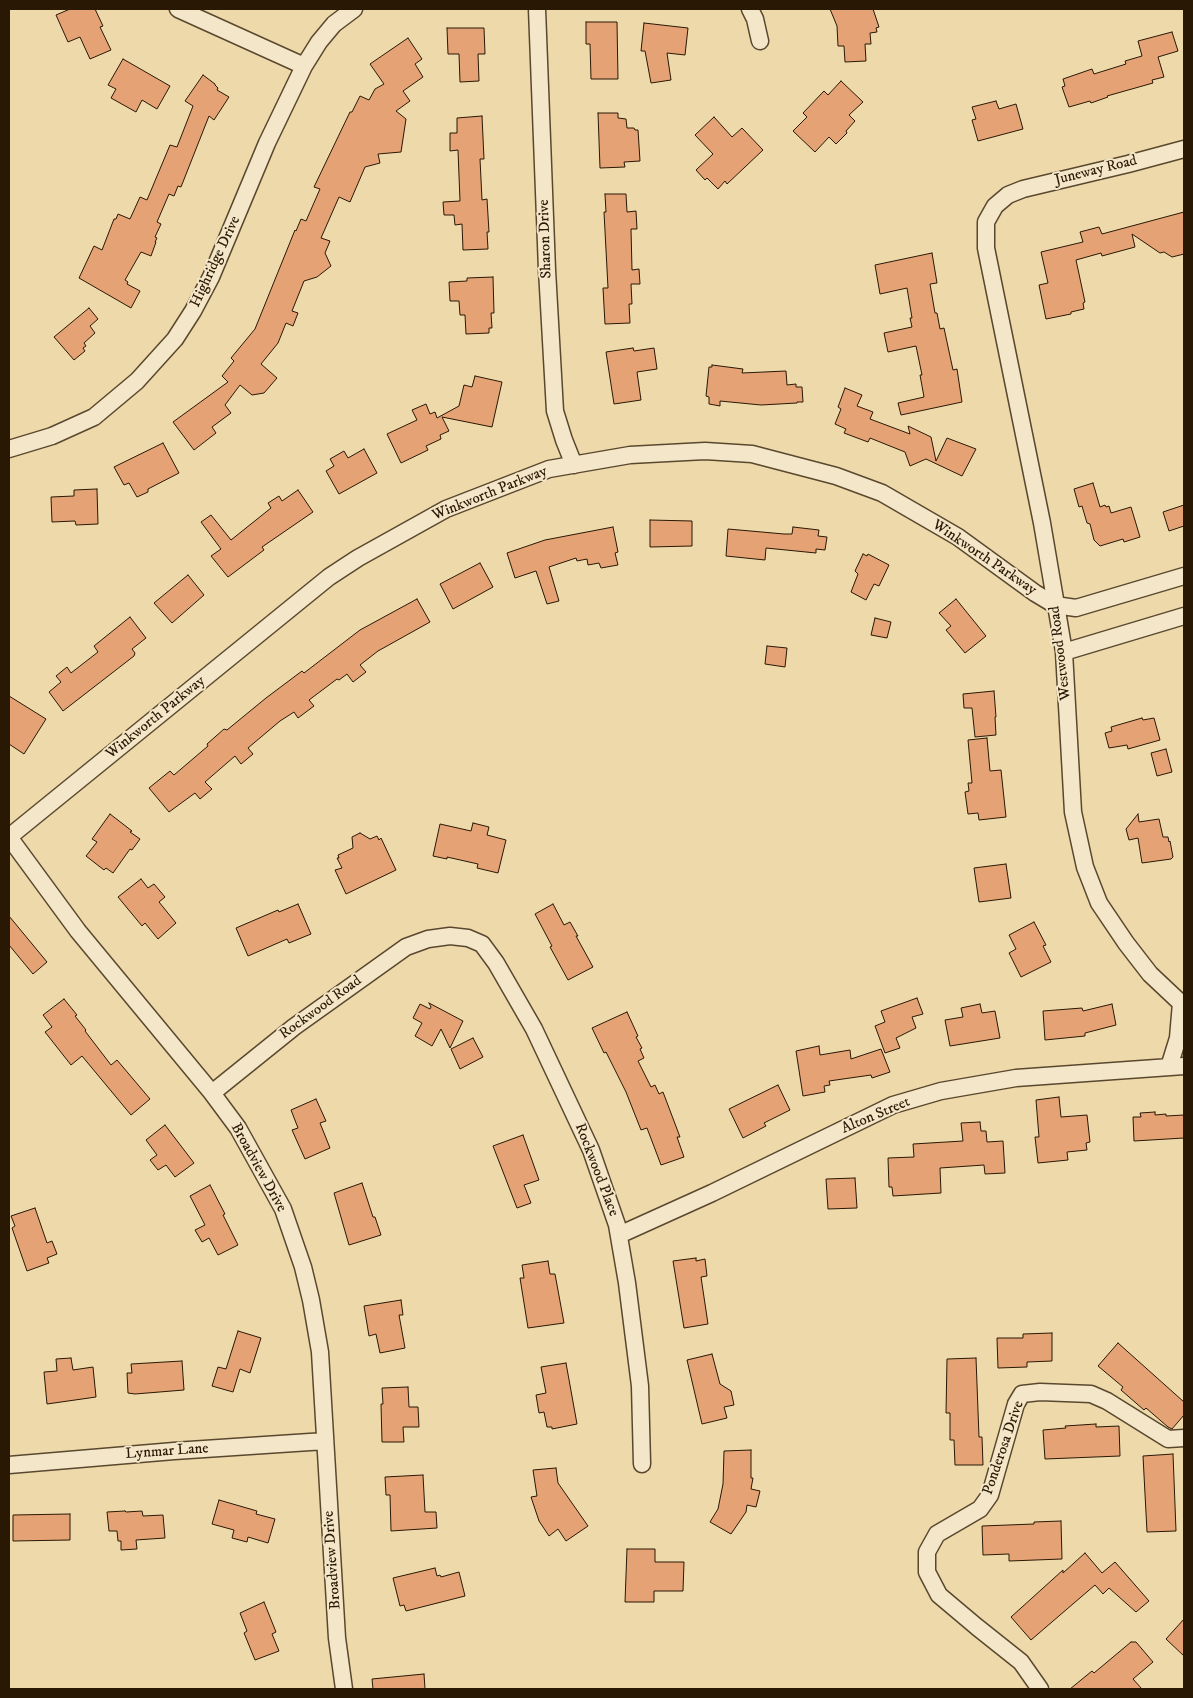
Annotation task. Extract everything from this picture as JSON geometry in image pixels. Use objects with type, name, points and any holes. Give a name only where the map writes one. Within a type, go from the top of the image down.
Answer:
[{"type":"street","points":[[178,9],[304,66]]},
{"type":"street","name":"Highridge Drive","points":[[9,449],[52,436],[94,417],[137,381],[175,339],[193,311],[211,277],[267,144],[304,66],[319,42],[334,24],[354,9]]},
{"type":"street","name":"Sharon Drive","points":[[537,9],[547,270],[555,411],[574,465]]},
{"type":"street","points":[[750,9],[755,19],[760,41]]},
{"type":"street","name":"Juneway Road","points":[[1008,195],[1023,189],[1184,149]]},
{"type":"street","name":"Westwood Road","points":[[1008,195],[995,206],[986,222],[986,248],[1042,523],[1064,652],[1073,812],[1085,867],[1099,903],[1150,974],[1182,1004],[1177,1066]]},
{"type":"street","name":"Winkworth Parkway","points":[[9,837],[329,577],[358,558],[446,510],[549,469],[630,455],[705,451],[752,454],[836,476],[882,493],[958,537],[1035,593],[1055,605],[1076,608],[1184,576]]},
{"type":"street","points":[[1064,652],[1184,616]]},
{"type":"street","name":"Broadview Drive","points":[[9,837],[78,931],[212,1093],[238,1128],[283,1209],[312,1300],[320,1352],[337,1638],[344,1689]]},
{"type":"street","name":"Rockwood Place","points":[[438,938],[450,936],[468,938],[482,944],[496,963],[534,1029],[592,1150],[617,1225],[627,1283],[640,1386],[642,1464]]},
{"type":"street","name":"Rockwood Road","points":[[212,1093],[294,1027],[406,947],[428,939],[438,938]]},
{"type":"street","name":"Alton Street","points":[[618,1235],[712,1193],[893,1105],[941,1091],[1016,1078],[1177,1066]]},
{"type":"street","name":"Ponderosa Drive","points":[[1040,1689],[1021,1662],[939,1594],[927,1572],[927,1552],[937,1534],[980,1509],[990,1495],[1016,1404],[1022,1394],[1040,1392],[1091,1394],[1107,1401],[1168,1439],[1184,1438]]},
{"type":"street","name":"Lynmar Lane","points":[[9,1465],[325,1441]]},
{"type":"building","points":[[70,9],[95,9],[103,26],[100,27],[111,50],[90,59],[80,37],[68,42],[56,15]]},
{"type":"building","points":[[830,9],[873,9],[879,27],[876,28],[877,32],[870,33],[871,44],[865,44],[866,61],[845,62],[844,46],[838,46],[837,26]]},
{"type":"building","points":[[586,22],[617,22],[618,79],[591,79],[590,44],[586,44]]},
{"type":"building","points":[[644,23],[688,28],[685,55],[667,53],[671,80],[651,83],[645,51],[641,51]]},
{"type":"building","points":[[447,28],[484,28],[485,54],[478,54],[479,81],[460,82],[459,54],[448,54]]},
{"type":"building","points":[[1172,32],[1178,51],[1158,57],[1164,77],[1152,80],[1153,83],[1107,96],[1091,103],[1090,101],[1069,107],[1062,87],[1065,86],[1063,79],[1092,69],[1094,74],[1126,64],[1125,61],[1142,56],[1138,41]]},
{"type":"building","points":[[408,38],[422,59],[415,64],[423,77],[403,91],[410,101],[396,111],[406,119],[401,152],[378,154],[380,163],[365,167],[350,202],[339,197],[321,238],[330,241],[325,253],[331,266],[317,277],[304,281],[292,311],[298,313],[293,326],[286,323],[278,343],[261,364],[277,378],[264,393],[252,395],[240,385],[225,405],[231,413],[212,427],[216,433],[194,450],[173,422],[228,382],[222,376],[234,361],[231,358],[255,329],[295,230],[301,219],[306,221],[320,189],[314,187],[350,112],[352,112],[360,96],[369,100],[375,89],[384,84],[370,64]]},
{"type":"building","points":[[123,59],[170,86],[157,109],[142,100],[136,112],[111,98],[116,89],[108,85]]},
{"type":"building","points":[[203,75],[215,84],[218,88],[217,90],[229,97],[214,120],[209,116],[181,187],[178,186],[174,196],[169,194],[157,222],[161,224],[155,237],[157,238],[151,256],[141,252],[125,280],[128,282],[127,284],[140,291],[131,308],[79,278],[94,246],[102,250],[114,219],[116,219],[118,214],[130,219],[140,197],[147,200],[170,145],[177,147],[193,106],[185,101]]},
{"type":"building","points":[[841,81],[863,102],[849,115],[855,121],[846,131],[847,133],[836,144],[829,137],[815,152],[793,131],[807,117],[803,113],[824,91],[828,95]]},
{"type":"building","points":[[996,101],[999,109],[1016,104],[1023,129],[978,141],[972,120],[976,119],[972,107]]},
{"type":"building","points":[[598,113],[618,113],[618,118],[626,119],[627,128],[638,130],[640,161],[624,162],[625,167],[600,168]]},
{"type":"building","points":[[482,116],[484,159],[480,159],[482,200],[487,199],[488,249],[463,250],[462,224],[455,225],[454,215],[444,215],[443,202],[460,201],[458,150],[450,151],[450,133],[457,133],[457,118]]},
{"type":"building","points":[[714,117],[732,137],[742,128],[763,150],[727,184],[725,181],[718,189],[707,178],[705,180],[696,170],[713,154],[695,135]]},
{"type":"building","points":[[605,194],[626,194],[627,212],[636,211],[637,229],[631,229],[632,270],[639,269],[640,284],[631,284],[632,304],[629,304],[630,323],[605,324],[603,288],[608,288],[604,212],[606,212]]},
{"type":"building","points":[[1184,212],[1184,254],[1172,257],[1164,252],[1160,253],[1132,234],[1135,247],[1102,256],[1101,253],[1076,260],[1085,302],[1083,303],[1084,309],[1071,312],[1071,314],[1046,319],[1039,285],[1048,283],[1041,252],[1083,242],[1080,232],[1099,227],[1102,234]]},
{"type":"building","points":[[932,253],[937,283],[930,284],[935,313],[937,313],[940,329],[944,328],[953,370],[957,369],[962,402],[901,415],[898,403],[924,397],[916,346],[888,352],[884,333],[912,327],[907,288],[880,294],[875,265]]},
{"type":"building","points":[[493,277],[494,313],[491,313],[492,328],[489,328],[489,333],[466,334],[465,315],[460,315],[459,301],[450,301],[449,282],[467,281],[467,278]]},
{"type":"building","points":[[89,308],[98,319],[90,326],[95,333],[84,343],[86,346],[83,348],[85,351],[74,360],[54,337]]},
{"type":"building","points":[[633,348],[634,351],[654,348],[657,369],[637,372],[641,400],[614,404],[606,352]]},
{"type":"building","points":[[712,365],[743,369],[742,373],[786,371],[787,385],[796,384],[796,387],[802,387],[803,402],[761,405],[720,401],[720,406],[709,404],[709,397],[706,396],[709,367],[712,367]]},
{"type":"building","points":[[475,376],[502,382],[492,427],[442,417],[449,431],[440,435],[441,439],[426,446],[428,450],[401,463],[387,434],[417,420],[412,410],[426,404],[430,414],[435,412],[437,418],[459,406],[464,385],[472,387]]},
{"type":"building","points":[[845,388],[862,395],[857,406],[873,412],[870,419],[910,434],[908,426],[931,437],[936,461],[947,438],[976,449],[962,476],[926,459],[910,466],[905,452],[870,438],[868,442],[844,433],[846,429],[835,424],[841,409],[838,407]]},
{"type":"building","points":[[163,443],[179,473],[137,497],[129,483],[124,485],[114,467]]},
{"type":"building","points":[[364,449],[377,473],[339,494],[326,471],[334,466],[330,459],[344,451],[348,458]]},
{"type":"building","points":[[1093,483],[1100,507],[1109,506],[1111,513],[1131,507],[1140,537],[1124,542],[1123,539],[1100,546],[1094,540],[1090,524],[1087,523],[1082,506],[1079,507],[1074,489]]},
{"type":"building","points":[[97,489],[98,524],[76,525],[75,521],[52,522],[51,497],[74,496],[74,490]]},
{"type":"building","points":[[298,490],[313,512],[262,547],[264,550],[228,577],[211,556],[221,549],[201,522],[211,515],[231,540],[271,508],[268,503],[279,496],[282,501]]},
{"type":"building","points":[[1184,505],[1184,526],[1169,531],[1163,512]]},
{"type":"building","points":[[650,520],[692,521],[692,546],[650,547]]},
{"type":"building","points":[[613,527],[618,552],[615,553],[618,565],[601,568],[599,563],[588,565],[587,559],[577,561],[576,558],[549,567],[559,601],[547,604],[536,571],[515,578],[507,553],[545,540]]},
{"type":"building","points":[[793,527],[819,530],[818,536],[827,537],[825,550],[816,549],[816,553],[766,548],[765,560],[726,556],[728,529],[792,534]]},
{"type":"building","points":[[863,554],[867,556],[868,554],[889,565],[879,586],[874,584],[866,600],[851,592],[858,574],[855,571]]},
{"type":"building","points":[[480,563],[493,587],[453,609],[440,584]]},
{"type":"building","points":[[188,575],[204,595],[172,623],[154,603]]},
{"type":"building","points":[[417,599],[430,622],[378,651],[360,665],[366,672],[353,682],[347,674],[339,680],[337,679],[309,700],[314,706],[298,718],[294,712],[280,721],[248,748],[253,754],[241,764],[235,756],[205,782],[212,789],[200,799],[195,793],[169,812],[149,788],[170,771],[174,775],[208,746],[207,744],[224,729],[227,730],[266,698],[302,671],[304,673],[360,630]]},
{"type":"building","points":[[956,599],[986,636],[965,653],[946,630],[951,626],[939,613]]},
{"type":"building","points":[[130,617],[146,638],[132,649],[135,653],[134,656],[63,711],[49,692],[61,682],[56,676],[67,667],[71,673],[98,652],[94,646]]},
{"type":"building","points":[[875,618],[891,622],[887,638],[871,635]]},
{"type":"building","points":[[767,646],[787,648],[785,667],[765,664]]},
{"type":"building","points":[[994,691],[996,735],[975,737],[972,708],[964,708],[963,694]]},
{"type":"building","points":[[9,696],[46,719],[24,754],[9,744]]},
{"type":"building","points":[[1142,718],[1143,720],[1154,718],[1160,740],[1128,749],[1127,745],[1109,748],[1105,733],[1112,731],[1111,727]]},
{"type":"building","points":[[987,738],[990,771],[1001,770],[1006,817],[979,820],[978,813],[968,814],[965,792],[969,791],[968,783],[972,783],[968,740]]},
{"type":"building","points":[[1166,749],[1172,772],[1157,776],[1151,753]]},
{"type":"building","points":[[110,814],[140,839],[132,850],[130,849],[113,873],[106,868],[104,870],[86,856],[97,842],[92,839]]},
{"type":"building","points":[[1138,814],[1139,822],[1159,819],[1163,837],[1168,837],[1170,841],[1173,857],[1171,859],[1142,863],[1138,838],[1129,840],[1126,829]]},
{"type":"building","points":[[473,823],[489,827],[487,835],[506,840],[498,873],[477,868],[478,864],[433,856],[440,824],[471,831]]},
{"type":"building","points":[[360,833],[370,839],[377,836],[379,840],[381,838],[396,870],[346,894],[335,870],[342,868],[337,858],[339,858],[338,855],[353,848],[352,837]]},
{"type":"building","points":[[1006,864],[1011,898],[979,902],[974,868]]},
{"type":"building","points":[[141,879],[148,888],[154,884],[165,897],[159,902],[176,923],[158,939],[145,923],[142,926],[118,897]]},
{"type":"building","points":[[298,904],[311,934],[289,943],[287,939],[248,956],[236,928],[278,910],[279,912]]},
{"type":"building","points":[[553,904],[564,925],[570,922],[593,967],[568,980],[535,914]]},
{"type":"building","points":[[9,916],[47,962],[33,974],[9,945]]},
{"type":"building","points":[[1034,922],[1046,945],[1043,946],[1051,962],[1021,977],[1009,953],[1016,949],[1009,935]]},
{"type":"building","points":[[917,998],[923,1014],[912,1017],[916,1028],[896,1038],[900,1048],[885,1053],[875,1026],[885,1022],[881,1011]]},
{"type":"building","points":[[64,999],[111,1065],[117,1060],[150,1099],[131,1115],[82,1056],[71,1065],[45,1032],[52,1027],[43,1015]]},
{"type":"building","points":[[429,1003],[463,1021],[450,1048],[441,1029],[432,1046],[415,1036],[422,1023],[413,1018],[420,1004],[430,1009]]},
{"type":"building","points":[[980,1004],[982,1013],[995,1011],[1000,1038],[950,1046],[945,1020],[963,1017],[961,1008]]},
{"type":"building","points":[[1112,1004],[1116,1025],[1085,1033],[1085,1036],[1045,1040],[1043,1011],[1082,1008],[1083,1011]]},
{"type":"building","points":[[627,1012],[642,1048],[640,1049],[644,1058],[638,1061],[651,1087],[655,1085],[659,1094],[663,1092],[680,1137],[677,1137],[684,1157],[661,1165],[647,1128],[641,1130],[626,1092],[592,1028]]},
{"type":"building","points":[[473,1038],[483,1057],[460,1069],[451,1049]]},
{"type":"building","points":[[819,1046],[820,1055],[850,1050],[851,1059],[881,1049],[890,1072],[872,1078],[871,1075],[829,1081],[830,1085],[824,1086],[825,1092],[803,1096],[796,1051]]},
{"type":"building","points":[[778,1085],[790,1110],[764,1123],[766,1126],[743,1138],[729,1109]]},
{"type":"building","points":[[1059,1097],[1061,1117],[1087,1115],[1090,1142],[1086,1143],[1087,1150],[1067,1152],[1068,1160],[1038,1163],[1035,1137],[1039,1137],[1036,1100]]},
{"type":"building","points":[[316,1099],[326,1121],[320,1123],[330,1148],[305,1159],[292,1130],[298,1128],[291,1110]]},
{"type":"building","points":[[1155,1112],[1155,1115],[1184,1115],[1184,1138],[1134,1141],[1133,1117],[1141,1117],[1140,1113]]},
{"type":"building","points":[[980,1122],[981,1131],[986,1131],[987,1142],[1003,1141],[1005,1173],[985,1174],[984,1165],[940,1168],[941,1193],[893,1196],[892,1187],[889,1187],[888,1158],[914,1157],[913,1144],[963,1141],[961,1123]]},
{"type":"building","points":[[165,1125],[194,1163],[175,1177],[166,1165],[158,1170],[150,1160],[157,1155],[146,1140]]},
{"type":"building","points":[[523,1135],[539,1180],[524,1185],[531,1203],[517,1208],[493,1146]]},
{"type":"building","points":[[855,1178],[857,1208],[828,1209],[826,1179]]},
{"type":"building","points":[[362,1183],[381,1235],[349,1245],[334,1193]]},
{"type":"building","points":[[210,1185],[238,1245],[218,1255],[209,1238],[202,1242],[195,1230],[205,1225],[190,1196]]},
{"type":"building","points":[[35,1208],[47,1243],[52,1241],[57,1254],[47,1258],[49,1263],[27,1271],[12,1228],[15,1226],[11,1216]]},
{"type":"building","points":[[696,1258],[696,1261],[705,1259],[707,1276],[701,1277],[708,1324],[684,1328],[673,1261]]},
{"type":"building","points":[[548,1261],[550,1274],[555,1274],[564,1323],[528,1328],[520,1278],[524,1278],[522,1265]]},
{"type":"building","points":[[401,1300],[403,1315],[399,1315],[405,1348],[380,1353],[376,1334],[369,1336],[364,1306]]},
{"type":"building","points":[[238,1331],[261,1338],[250,1373],[240,1369],[233,1392],[212,1386],[218,1367],[226,1369]]},
{"type":"building","points":[[1052,1333],[1052,1361],[1027,1362],[1027,1367],[998,1368],[997,1338],[1023,1338],[1023,1334]]},
{"type":"building","points":[[1118,1343],[1184,1402],[1184,1415],[1172,1429],[1146,1408],[1144,1410],[1121,1390],[1123,1387],[1098,1366]]},
{"type":"building","points":[[712,1354],[720,1384],[731,1391],[734,1405],[724,1407],[727,1418],[702,1424],[687,1360]]},
{"type":"building","points":[[71,1358],[73,1370],[93,1367],[96,1397],[47,1404],[44,1372],[57,1371],[56,1359]]},
{"type":"building","points":[[976,1358],[979,1437],[982,1437],[983,1465],[955,1465],[954,1440],[950,1440],[950,1413],[946,1413],[947,1359]]},
{"type":"building","points":[[182,1361],[184,1390],[128,1393],[127,1373],[132,1373],[131,1364]]},
{"type":"building","points":[[566,1363],[577,1424],[552,1429],[552,1427],[547,1427],[544,1412],[539,1413],[536,1395],[546,1393],[541,1367]]},
{"type":"building","points":[[408,1387],[409,1407],[418,1407],[419,1427],[403,1427],[404,1442],[382,1442],[382,1388]]},
{"type":"building","points":[[1096,1424],[1096,1427],[1119,1426],[1120,1456],[1045,1459],[1043,1430]]},
{"type":"building","points":[[751,1450],[751,1478],[753,1478],[751,1489],[760,1491],[756,1507],[747,1505],[746,1512],[731,1534],[710,1522],[718,1509],[723,1484],[724,1451]]},
{"type":"building","points":[[1173,1454],[1176,1531],[1147,1532],[1143,1456]]},
{"type":"building","points":[[556,1468],[558,1483],[588,1526],[566,1541],[558,1529],[549,1536],[539,1521],[531,1497],[537,1496],[533,1470]]},
{"type":"building","points":[[423,1475],[425,1512],[436,1512],[437,1528],[391,1531],[390,1495],[386,1495],[385,1477]]},
{"type":"building","points":[[219,1500],[257,1511],[256,1514],[275,1519],[268,1543],[248,1537],[247,1542],[232,1538],[234,1530],[212,1524]]},
{"type":"building","points":[[142,1511],[143,1516],[163,1515],[165,1538],[136,1540],[137,1549],[121,1550],[121,1541],[118,1541],[117,1531],[109,1531],[107,1512]]},
{"type":"building","points":[[70,1514],[70,1540],[13,1541],[13,1515]]},
{"type":"building","points":[[1061,1521],[1062,1559],[1009,1561],[1009,1554],[983,1555],[982,1526]]},
{"type":"building","points":[[627,1549],[655,1549],[655,1562],[684,1562],[683,1591],[654,1591],[654,1602],[625,1602]]},
{"type":"building","points":[[1085,1553],[1102,1573],[1115,1562],[1149,1601],[1136,1612],[1109,1588],[1103,1594],[1095,1585],[1031,1640],[1011,1617],[1063,1570],[1063,1573]]},
{"type":"building","points":[[435,1568],[437,1576],[440,1575],[441,1577],[459,1572],[465,1596],[406,1611],[404,1605],[400,1606],[393,1578]]},
{"type":"building","points":[[264,1602],[276,1632],[272,1634],[279,1651],[255,1660],[244,1633],[247,1631],[240,1613]]},
{"type":"building","points":[[1184,1619],[1184,1656],[1166,1639]]},
{"type":"building","points":[[1131,1642],[1136,1642],[1153,1662],[1133,1679],[1142,1689],[1070,1689],[1092,1671],[1094,1673]]},
{"type":"building","points":[[424,1674],[425,1689],[373,1689],[372,1679]]}]
